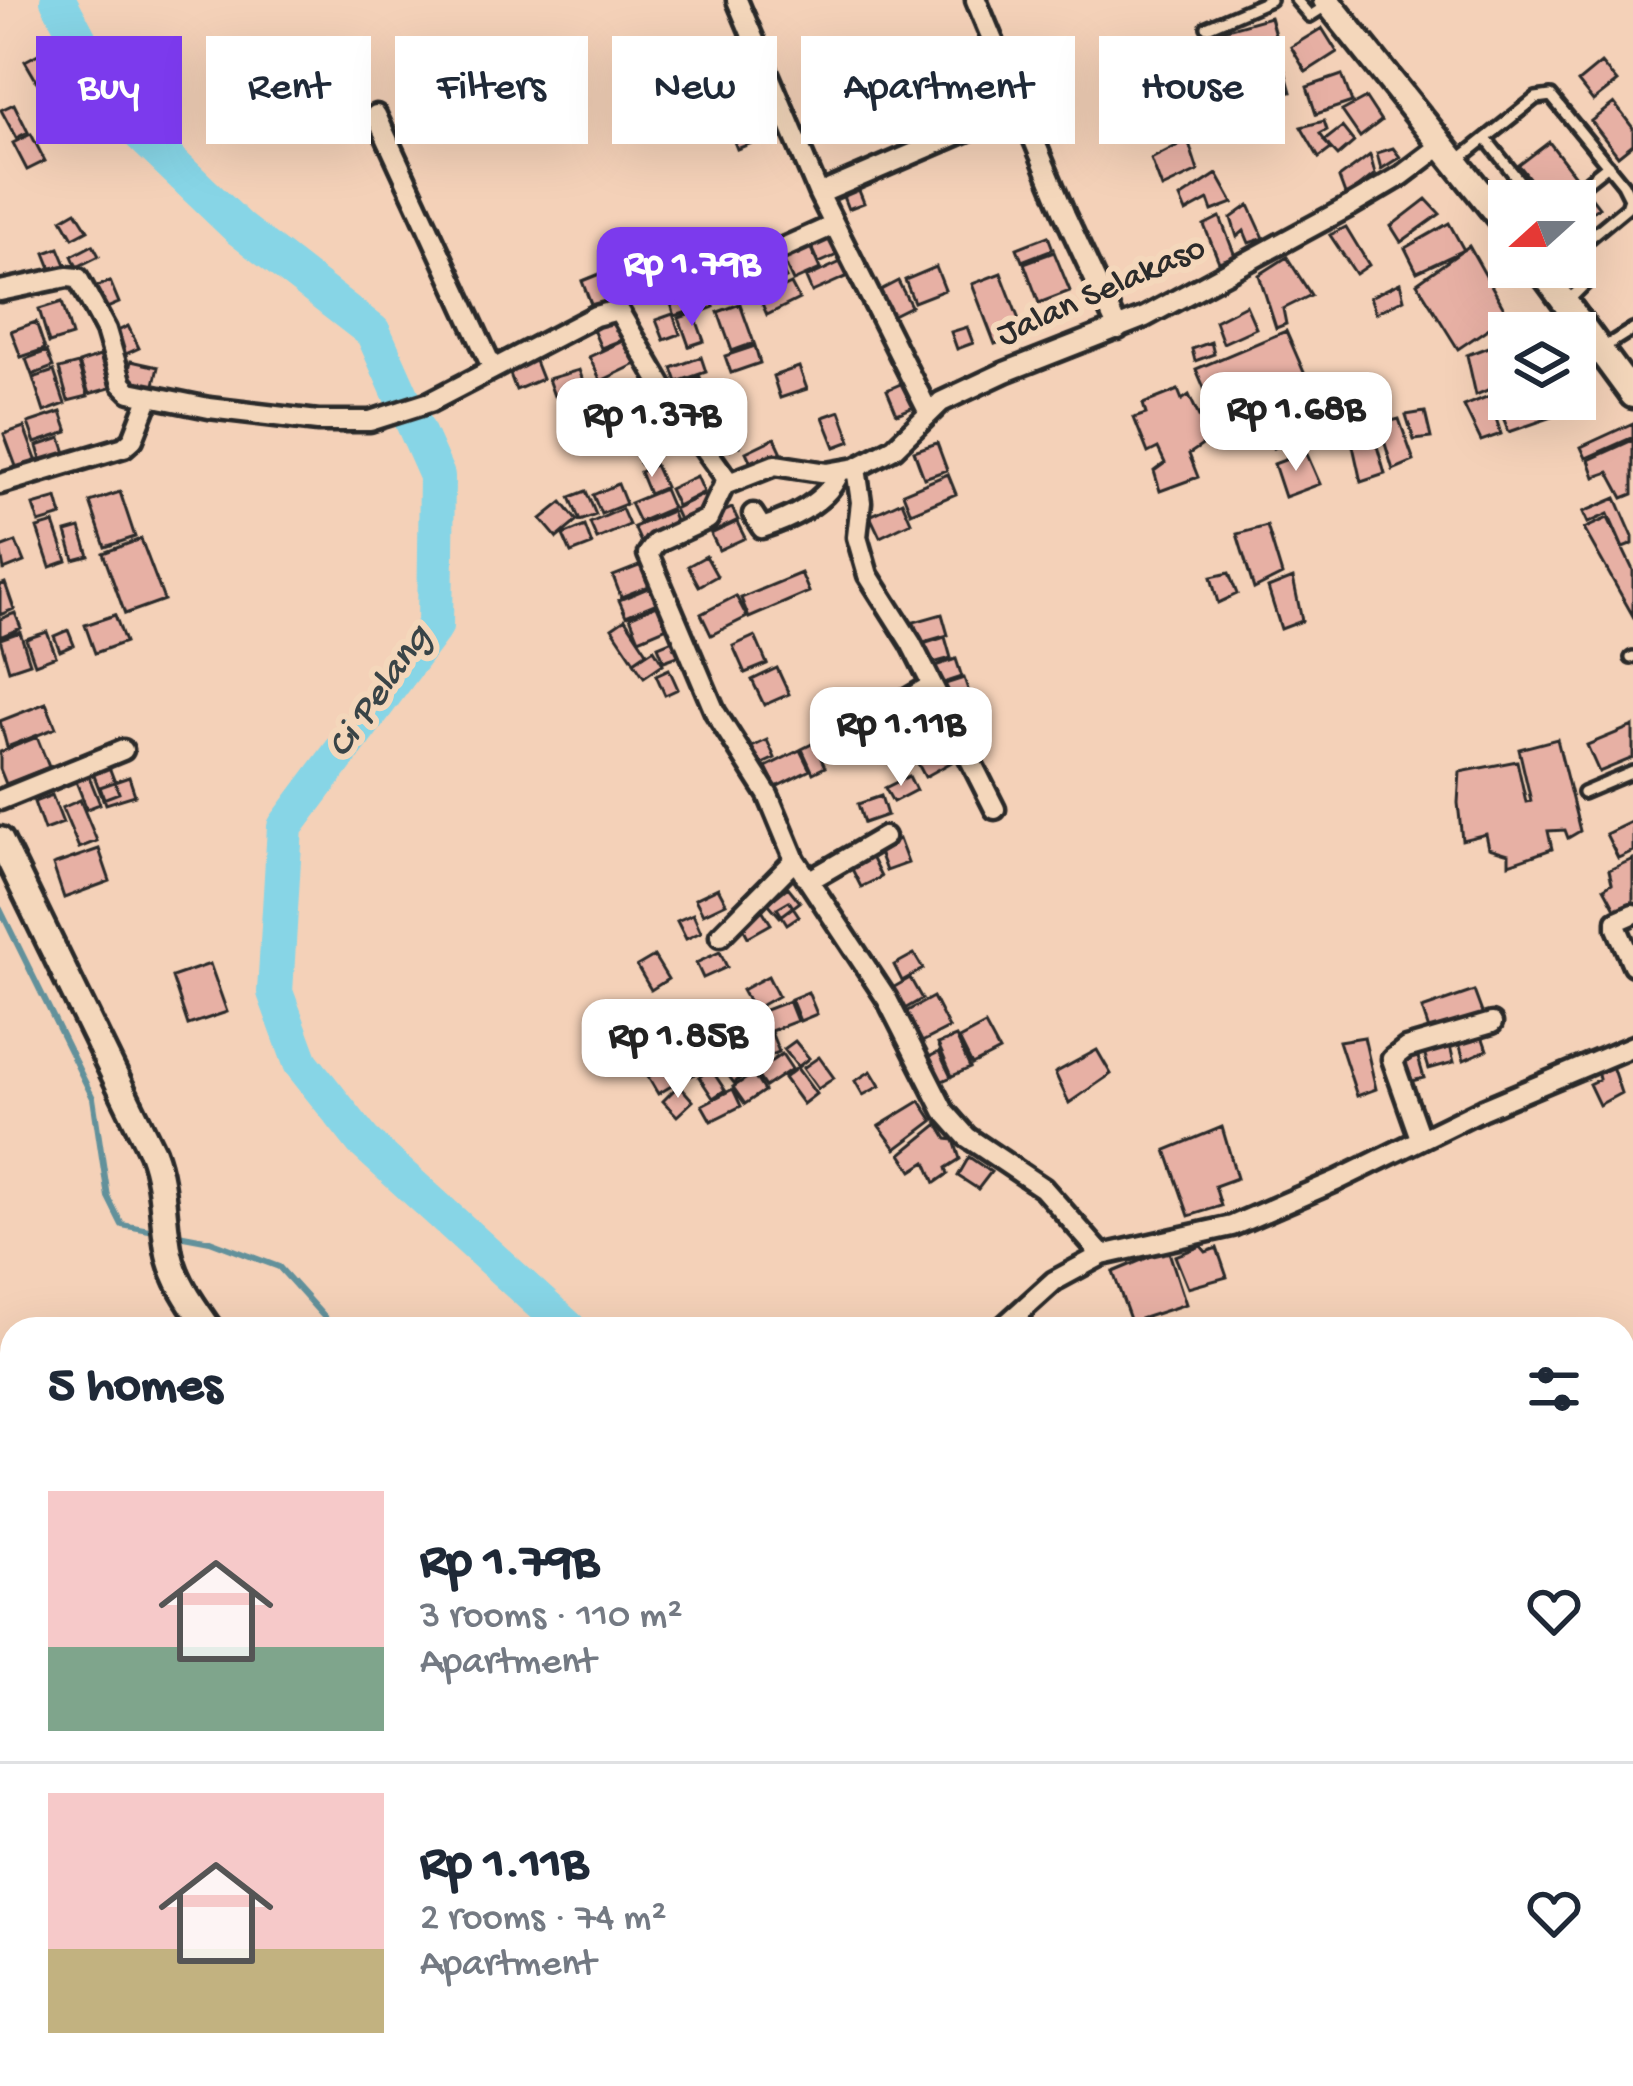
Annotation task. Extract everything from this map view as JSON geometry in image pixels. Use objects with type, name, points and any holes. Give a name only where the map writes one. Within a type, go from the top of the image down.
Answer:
[{"type":"street","points":[[737,0],[819,194],[928,411]]},
{"type":"street","points":[[976,0],[991,36]]},
{"type":"street","points":[[1327,2],[1488,203]]},
{"type":"street","points":[[376,115],[493,370]]},
{"type":"street","points":[[819,194],[936,144]]},
{"type":"street","points":[[1037,144],[1118,329]]},
{"type":"street","name":"Jalan Selakaso","points":[[753,514],[763,529],[789,520],[828,493],[848,471],[894,448],[928,411],[1005,372],[1118,329],[1449,154]]},
{"type":"street","points":[[745,265],[834,224]]},
{"type":"street","points":[[0,291],[78,278],[106,330],[122,384],[130,392],[357,423],[430,401],[614,309],[622,312],[672,403],[729,482]]},
{"type":"street","points":[[1556,288],[1633,394]]},
{"type":"street","points":[[0,484],[124,447],[133,439],[148,398]]},
{"type":"street","points":[[995,808],[868,575],[857,536],[861,502],[848,471],[776,465],[729,482],[721,488],[708,519],[656,543],[648,554],[706,693],[767,795],[795,860],[887,999],[944,1111],[967,1137],[1043,1188],[1102,1255]]},
{"type":"street","points":[[838,740],[932,686]]},
{"type":"street","points":[[0,800],[123,750]]},
{"type":"street","points":[[810,880],[884,837]]},
{"type":"street","points":[[0,840],[152,1152],[163,1188],[166,1236],[176,1276],[202,1317]]},
{"type":"street","points":[[720,936],[795,860]]},
{"type":"street","points":[[1633,914],[1617,921],[1617,928],[1633,965]]},
{"type":"street","points":[[1420,1138],[1392,1059],[1406,1048],[1492,1023]]},
{"type":"street","points":[[1014,1317],[1054,1281],[1102,1255],[1232,1226],[1633,1046]]},
{"type":"lane","points":[[1207,27],[1270,0]]},
{"type":"lane","points":[[1296,0],[1310,16],[1327,2]]},
{"type":"lane","points":[[1449,154],[1486,139],[1537,98],[1551,96],[1623,184],[1629,202],[1596,231]]},
{"type":"lane","points":[[1486,139],[1518,180]]},
{"type":"lane","points":[[1589,180],[1609,166]]},
{"type":"lane","points":[[1567,302],[1581,288]]},
{"type":"lane","points":[[1601,349],[1633,329]]},
{"type":"lane","points":[[1583,793],[1633,772]]},
{"type":"building","points":[[1270,17],[1275,36],[1202,36]]},
{"type":"building","points":[[1322,28],[1337,52],[1306,72],[1291,47]]},
{"type":"building","points":[[36,55],[36,80],[25,61]]},
{"type":"building","points":[[1601,63],[1617,82],[1593,101],[1578,82]]},
{"type":"building","points":[[1342,75],[1352,102],[1316,114],[1307,87]]},
{"type":"building","points":[[1366,98],[1381,121],[1360,137],[1342,111]]},
{"type":"building","points":[[1614,103],[1633,128],[1633,144],[1618,156],[1591,121]]},
{"type":"building","points":[[14,104],[28,132],[16,138],[1,110]]},
{"type":"building","points":[[781,106],[789,128],[777,133],[777,108]]},
{"type":"building","points":[[1324,121],[1327,130],[1320,134],[1331,149],[1319,158],[1301,127]]},
{"type":"building","points":[[1342,127],[1354,142],[1338,156],[1324,141]]},
{"type":"building","points":[[31,134],[45,161],[27,170],[13,143]]},
{"type":"building","points":[[1549,142],[1578,180],[1531,180],[1519,165]]},
{"type":"building","points":[[1189,144],[1198,171],[1162,188],[1151,159]]},
{"type":"building","points":[[1393,148],[1400,157],[1381,169],[1377,153]]},
{"type":"building","points":[[1370,155],[1375,174],[1346,197],[1339,178]]},
{"type":"building","points":[[1217,174],[1233,203],[1212,211],[1208,200],[1186,212],[1180,198]]},
{"type":"building","points":[[856,183],[864,203],[848,209],[840,189]]},
{"type":"building","points":[[1426,199],[1440,214],[1401,242],[1391,226]]},
{"type":"building","points":[[1249,205],[1264,238],[1249,243],[1244,231],[1237,237],[1231,218]]},
{"type":"building","points":[[76,211],[88,230],[73,238],[62,219]]},
{"type":"building","points":[[1220,217],[1235,256],[1219,262],[1204,225]]},
{"type":"building","points":[[1449,223],[1464,250],[1417,272],[1405,248]]},
{"type":"building","points":[[1346,227],[1369,265],[1356,274],[1330,235]]},
{"type":"building","points":[[829,231],[839,254],[819,263],[809,240]]},
{"type":"building","points":[[1048,236],[1053,249],[1022,261],[1017,248]]},
{"type":"building","points":[[808,242],[820,269],[793,281],[781,255]]},
{"type":"building","points":[[93,245],[99,256],[77,267],[72,256]]},
{"type":"building","points":[[1469,246],[1488,288],[1493,288],[1506,312],[1488,312],[1488,329],[1458,349],[1417,283]]},
{"type":"building","points":[[59,248],[67,267],[53,273],[45,253]]},
{"type":"building","points":[[1054,252],[1070,291],[1039,303],[1024,263]]},
{"type":"building","points":[[1287,257],[1311,295],[1283,309],[1286,324],[1276,328],[1259,275]]},
{"type":"building","points":[[776,258],[786,278],[756,292],[747,272]]},
{"type":"building","points":[[843,261],[850,275],[812,292],[806,278]]},
{"type":"building","points":[[936,267],[945,290],[914,302],[905,280]]},
{"type":"building","points":[[602,273],[614,304],[594,312],[582,281]]},
{"type":"building","points":[[1001,273],[1024,333],[995,344],[972,284]]},
{"type":"building","points":[[732,280],[737,292],[716,300],[711,288]]},
{"type":"building","points":[[110,281],[119,303],[100,311],[91,289]]},
{"type":"building","points":[[898,281],[911,306],[887,318],[875,293]]},
{"type":"building","points":[[1400,283],[1404,299],[1376,313],[1370,297]]},
{"type":"building","points":[[791,284],[799,299],[767,315],[760,299]]},
{"type":"building","points":[[707,289],[714,307],[698,313],[691,295]]},
{"type":"building","points":[[689,297],[694,310],[675,316],[671,304]]},
{"type":"building","points":[[62,302],[72,336],[49,343],[39,309]]},
{"type":"building","points":[[740,304],[754,343],[732,351],[718,312]]},
{"type":"building","points":[[1246,305],[1256,328],[1223,343],[1215,321]]},
{"type":"building","points":[[694,313],[704,341],[689,346],[679,318]]},
{"type":"building","points":[[673,314],[680,334],[664,340],[656,320]]},
{"type":"building","points":[[614,315],[624,339],[601,348],[591,325]]},
{"type":"building","points":[[36,322],[45,349],[21,357],[11,331]]},
{"type":"building","points":[[128,326],[139,348],[119,357],[108,336]]},
{"type":"building","points":[[967,327],[973,343],[957,349],[951,332]]},
{"type":"building","points":[[1286,331],[1309,384],[1217,418],[1196,369]]},
{"type":"building","points":[[625,340],[636,364],[601,381],[589,357]]},
{"type":"building","points":[[1211,342],[1214,354],[1195,361],[1192,349]]},
{"type":"building","points":[[755,346],[760,363],[731,373],[725,356]]},
{"type":"building","points":[[1488,347],[1488,390],[1476,395],[1467,355]]},
{"type":"building","points":[[47,351],[53,367],[32,375],[26,359]]},
{"type":"building","points":[[100,356],[110,388],[89,394],[79,363]]},
{"type":"building","points":[[533,356],[542,379],[516,390],[507,366]]},
{"type":"building","points":[[701,357],[706,372],[677,382],[672,368]]},
{"type":"building","points":[[131,361],[158,367],[152,393],[125,387]]},
{"type":"building","points":[[78,364],[88,396],[68,401],[59,369]]},
{"type":"building","points":[[799,367],[807,389],[780,398],[773,376]]},
{"type":"building","points":[[579,370],[585,386],[554,396],[548,379]]},
{"type":"building","points":[[54,371],[65,404],[44,412],[33,378]]},
{"type":"building","points":[[700,377],[707,396],[685,405],[677,386]]},
{"type":"building","points":[[903,383],[914,407],[897,414],[887,390]]},
{"type":"building","points":[[1366,383],[1378,414],[1348,427],[1337,397]]},
{"type":"building","points":[[1178,390],[1182,400],[1189,395],[1210,440],[1189,454],[1198,477],[1160,491],[1154,471],[1165,463],[1158,448],[1148,453],[1134,418],[1146,414],[1143,404]]},
{"type":"building","points":[[1488,396],[1488,420],[1497,420],[1501,434],[1481,441],[1464,406]]},
{"type":"building","points":[[711,398],[743,400],[740,446],[708,443]]},
{"type":"building","points":[[840,411],[851,441],[835,447],[823,417]]},
{"type":"building","points":[[61,412],[68,432],[35,443],[28,423]]},
{"type":"building","points":[[1425,412],[1431,438],[1414,440],[1406,415]]},
{"type":"building","points":[[1294,413],[1303,436],[1273,448],[1263,427]]},
{"type":"building","points":[[1399,419],[1414,461],[1393,470],[1379,424]]},
{"type":"building","points":[[1504,420],[1544,420],[1509,432]]},
{"type":"building","points":[[1633,423],[1633,437],[1586,458],[1581,447]]},
{"type":"building","points":[[24,427],[37,462],[17,469],[4,434]]},
{"type":"building","points":[[1373,432],[1385,474],[1361,482],[1351,437]]},
{"type":"building","points":[[61,438],[67,456],[42,464],[37,446]]},
{"type":"building","points":[[775,438],[783,455],[754,469],[746,452]]},
{"type":"building","points":[[1633,440],[1633,494],[1623,498],[1609,472],[1595,477],[1589,460]]},
{"type":"building","points":[[651,443],[656,458],[640,464],[634,448]]},
{"type":"building","points":[[937,443],[947,470],[924,478],[914,451]]},
{"type":"building","points":[[1306,452],[1320,484],[1285,497],[1274,464]]},
{"type":"building","points":[[655,465],[665,487],[649,494],[640,472]]},
{"type":"building","points":[[948,474],[956,494],[911,513],[903,493]]},
{"type":"building","points":[[697,476],[704,492],[677,506],[669,489]]},
{"type":"building","points":[[618,484],[626,504],[601,514],[593,495]]},
{"type":"building","points":[[664,489],[672,508],[639,522],[630,503]]},
{"type":"building","points":[[586,491],[596,515],[580,521],[570,497]]},
{"type":"building","points":[[120,492],[135,537],[105,547],[90,502]]},
{"type":"building","points":[[703,495],[711,513],[682,526],[674,509]]},
{"type":"building","points":[[57,498],[62,516],[39,523],[33,505]]},
{"type":"building","points":[[1616,498],[1633,537],[1633,544],[1623,548],[1608,514],[1588,523],[1583,512]]},
{"type":"building","points":[[902,501],[911,522],[880,537],[870,516]]},
{"type":"building","points":[[562,502],[577,521],[557,538],[541,519]]},
{"type":"building","points":[[732,508],[738,520],[711,533],[705,521]]},
{"type":"building","points":[[622,509],[629,525],[597,539],[590,523]]},
{"type":"building","points":[[671,511],[679,531],[643,547],[634,527]]},
{"type":"building","points":[[1608,518],[1633,570],[1633,616],[1584,529]]},
{"type":"building","points":[[737,522],[745,538],[719,550],[711,534]]},
{"type":"building","points":[[54,523],[67,561],[50,567],[37,528]]},
{"type":"building","points":[[585,526],[592,545],[571,553],[563,535]]},
{"type":"building","points":[[1267,526],[1282,575],[1254,589],[1237,534]]},
{"type":"building","points":[[80,528],[89,556],[74,560],[66,532]]},
{"type":"building","points":[[141,539],[164,600],[125,614],[103,553]]},
{"type":"building","points":[[16,542],[24,562],[4,570],[0,548]]},
{"type":"building","points":[[706,556],[717,576],[699,586],[688,566]]},
{"type":"building","points":[[644,564],[652,585],[621,597],[613,576]]},
{"type":"building","points":[[801,573],[809,592],[749,618],[741,598]]},
{"type":"building","points":[[1229,573],[1237,594],[1218,603],[1211,577]]},
{"type":"building","points":[[1293,578],[1302,621],[1281,629],[1268,588]]},
{"type":"building","points":[[5,583],[14,609],[0,615],[0,585]]},
{"type":"building","points":[[655,585],[662,601],[626,616],[619,600]]},
{"type":"building","points":[[736,596],[747,617],[711,635],[701,614]]},
{"type":"building","points":[[662,603],[672,625],[639,639],[630,617]]},
{"type":"building","points":[[15,613],[21,628],[0,637],[0,619]]},
{"type":"building","points":[[942,614],[948,635],[920,643],[914,622]]},
{"type":"building","points":[[115,615],[125,642],[95,653],[85,625]]},
{"type":"building","points":[[625,619],[647,652],[634,661],[612,628]]},
{"type":"building","points":[[68,630],[74,645],[60,651],[54,636]]},
{"type":"building","points":[[20,632],[30,663],[9,670],[0,639]]},
{"type":"building","points":[[47,632],[56,656],[35,664],[26,639]]},
{"type":"building","points":[[755,636],[767,664],[745,673],[733,646]]},
{"type":"building","points":[[680,637],[686,653],[664,661],[658,646]]},
{"type":"building","points":[[945,637],[951,658],[926,665],[920,645]]},
{"type":"building","points":[[654,649],[663,664],[644,677],[634,662]]},
{"type":"building","points":[[956,659],[962,677],[935,686],[929,668]]},
{"type":"building","points":[[777,668],[789,694],[764,705],[752,680]]},
{"type":"building","points":[[669,669],[678,689],[665,695],[656,675]]},
{"type":"building","points":[[964,678],[972,701],[948,710],[939,686]]},
{"type":"building","points":[[46,703],[56,728],[7,747],[0,721]]},
{"type":"building","points":[[937,723],[948,739],[928,752],[918,736]]},
{"type":"building","points":[[1633,726],[1633,758],[1599,772],[1587,745]]},
{"type":"building","points":[[917,736],[926,753],[904,764],[895,748]]},
{"type":"building","points":[[37,737],[49,767],[6,784],[0,752]]},
{"type":"building","points":[[1557,739],[1580,831],[1568,838],[1565,830],[1548,831],[1552,849],[1509,864],[1509,854],[1489,848],[1486,834],[1462,840],[1460,772],[1517,761],[1526,802],[1531,801],[1519,749]]},
{"type":"building","points":[[767,740],[775,758],[760,765],[752,747]]},
{"type":"building","points":[[949,741],[959,758],[925,777],[916,760]]},
{"type":"building","points":[[814,743],[825,767],[813,773],[802,749]]},
{"type":"building","points":[[800,750],[810,770],[776,787],[766,767]]},
{"type":"building","points":[[109,767],[119,793],[103,799],[93,773]]},
{"type":"building","points":[[88,774],[100,804],[87,809],[75,779]]},
{"type":"building","points":[[909,776],[916,790],[893,802],[885,788]]},
{"type":"building","points":[[129,777],[135,795],[106,804],[100,787]]},
{"type":"building","points":[[52,795],[63,823],[44,830],[34,802]]},
{"type":"building","points":[[881,796],[887,815],[864,823],[858,804]]},
{"type":"building","points":[[80,800],[97,841],[79,848],[62,808]]},
{"type":"building","points":[[1633,821],[1633,851],[1618,858],[1606,834]]},
{"type":"building","points":[[899,839],[908,863],[886,871],[877,847]]},
{"type":"building","points":[[99,849],[110,881],[64,898],[53,865]]},
{"type":"building","points":[[870,855],[881,877],[861,887],[850,865]]},
{"type":"building","points":[[1633,859],[1633,907],[1618,914],[1604,888],[1612,883],[1609,870]]},
{"type":"building","points":[[788,887],[800,902],[780,917],[768,903]]},
{"type":"building","points":[[718,888],[726,903],[703,914],[695,899]]},
{"type":"building","points":[[789,901],[799,916],[787,924],[777,908]]},
{"type":"building","points":[[761,908],[771,924],[748,937],[739,920]]},
{"type":"building","points":[[693,914],[701,932],[686,939],[677,921]]},
{"type":"building","points":[[720,952],[727,967],[703,978],[696,963]]},
{"type":"building","points":[[914,954],[923,969],[902,981],[894,965]]},
{"type":"building","points":[[654,956],[668,979],[651,990],[637,966]]},
{"type":"building","points":[[210,964],[227,1012],[188,1025],[172,977]]},
{"type":"building","points":[[768,976],[778,996],[753,1010],[742,990]]},
{"type":"building","points":[[910,978],[922,999],[901,1011],[889,990]]},
{"type":"building","points":[[1474,991],[1484,1018],[1431,1036],[1422,1009]]},
{"type":"building","points":[[808,992],[817,1014],[800,1021],[791,999]]},
{"type":"building","points":[[933,997],[949,1028],[918,1044],[902,1014]]},
{"type":"building","points":[[789,1001],[797,1021],[763,1034],[755,1014]]},
{"type":"building","points":[[751,1017],[758,1035],[738,1043],[731,1026]]},
{"type":"building","points":[[682,1018],[696,1047],[676,1057],[662,1028]]},
{"type":"building","points":[[985,1025],[999,1051],[972,1065],[959,1039]]},
{"type":"building","points":[[771,1032],[779,1052],[760,1060],[751,1041]]},
{"type":"building","points":[[1482,1036],[1487,1050],[1464,1060],[1459,1043]]},
{"type":"building","points":[[956,1037],[970,1068],[952,1076],[938,1044]]},
{"type":"building","points":[[1364,1037],[1376,1089],[1357,1096],[1339,1041]]},
{"type":"building","points":[[795,1041],[809,1058],[798,1067],[784,1049]]},
{"type":"building","points":[[733,1045],[751,1070],[734,1083],[715,1058]]},
{"type":"building","points":[[1450,1046],[1454,1062],[1429,1069],[1424,1053]]},
{"type":"building","points":[[706,1047],[714,1064],[691,1076],[682,1058]]},
{"type":"building","points":[[1097,1050],[1111,1074],[1069,1103],[1055,1073]]},
{"type":"building","points":[[939,1052],[951,1077],[933,1085],[921,1061]]},
{"type":"building","points":[[782,1054],[792,1069],[765,1087],[755,1072]]},
{"type":"building","points":[[1417,1054],[1424,1078],[1408,1082],[1399,1063]]},
{"type":"building","points":[[819,1057],[834,1078],[818,1089],[803,1068]]},
{"type":"building","points":[[1611,1063],[1621,1093],[1599,1105],[1589,1084],[1599,1079],[1597,1071]]},
{"type":"building","points":[[668,1064],[678,1082],[658,1094],[648,1077]]},
{"type":"building","points":[[797,1068],[816,1094],[803,1104],[784,1078]]},
{"type":"building","points":[[711,1069],[725,1090],[713,1098],[699,1077]]},
{"type":"building","points":[[871,1071],[880,1086],[863,1095],[855,1081]]},
{"type":"building","points":[[753,1074],[764,1091],[745,1104],[733,1087]]},
{"type":"building","points":[[679,1085],[693,1101],[677,1116],[663,1101]]},
{"type":"building","points":[[733,1089],[741,1106],[711,1121],[702,1105]]},
{"type":"building","points":[[920,1101],[933,1121],[896,1149],[879,1126]]},
{"type":"building","points":[[938,1124],[947,1139],[954,1140],[960,1159],[935,1183],[926,1162],[912,1171],[901,1154]]},
{"type":"building","points":[[1222,1127],[1237,1178],[1215,1186],[1221,1206],[1189,1216],[1166,1150]]},
{"type":"building","points":[[969,1157],[991,1172],[978,1189],[958,1176]]},
{"type":"building","points":[[1201,1246],[1206,1252],[1217,1248],[1227,1277],[1188,1288],[1175,1256]]},
{"type":"building","points":[[1168,1249],[1186,1304],[1146,1317],[1129,1317],[1113,1272]]},
{"type":"waterway","name":"Ci Pelang","points":[[58,0],[117,111],[240,229],[373,332],[437,476],[435,626],[285,827],[275,992],[301,1063],[363,1141],[556,1317]]},
{"type":"waterway","points":[[0,909],[93,1098],[108,1197],[122,1225],[160,1232]]},
{"type":"waterway","points":[[173,1234],[210,1241],[279,1267],[324,1317]]}]
